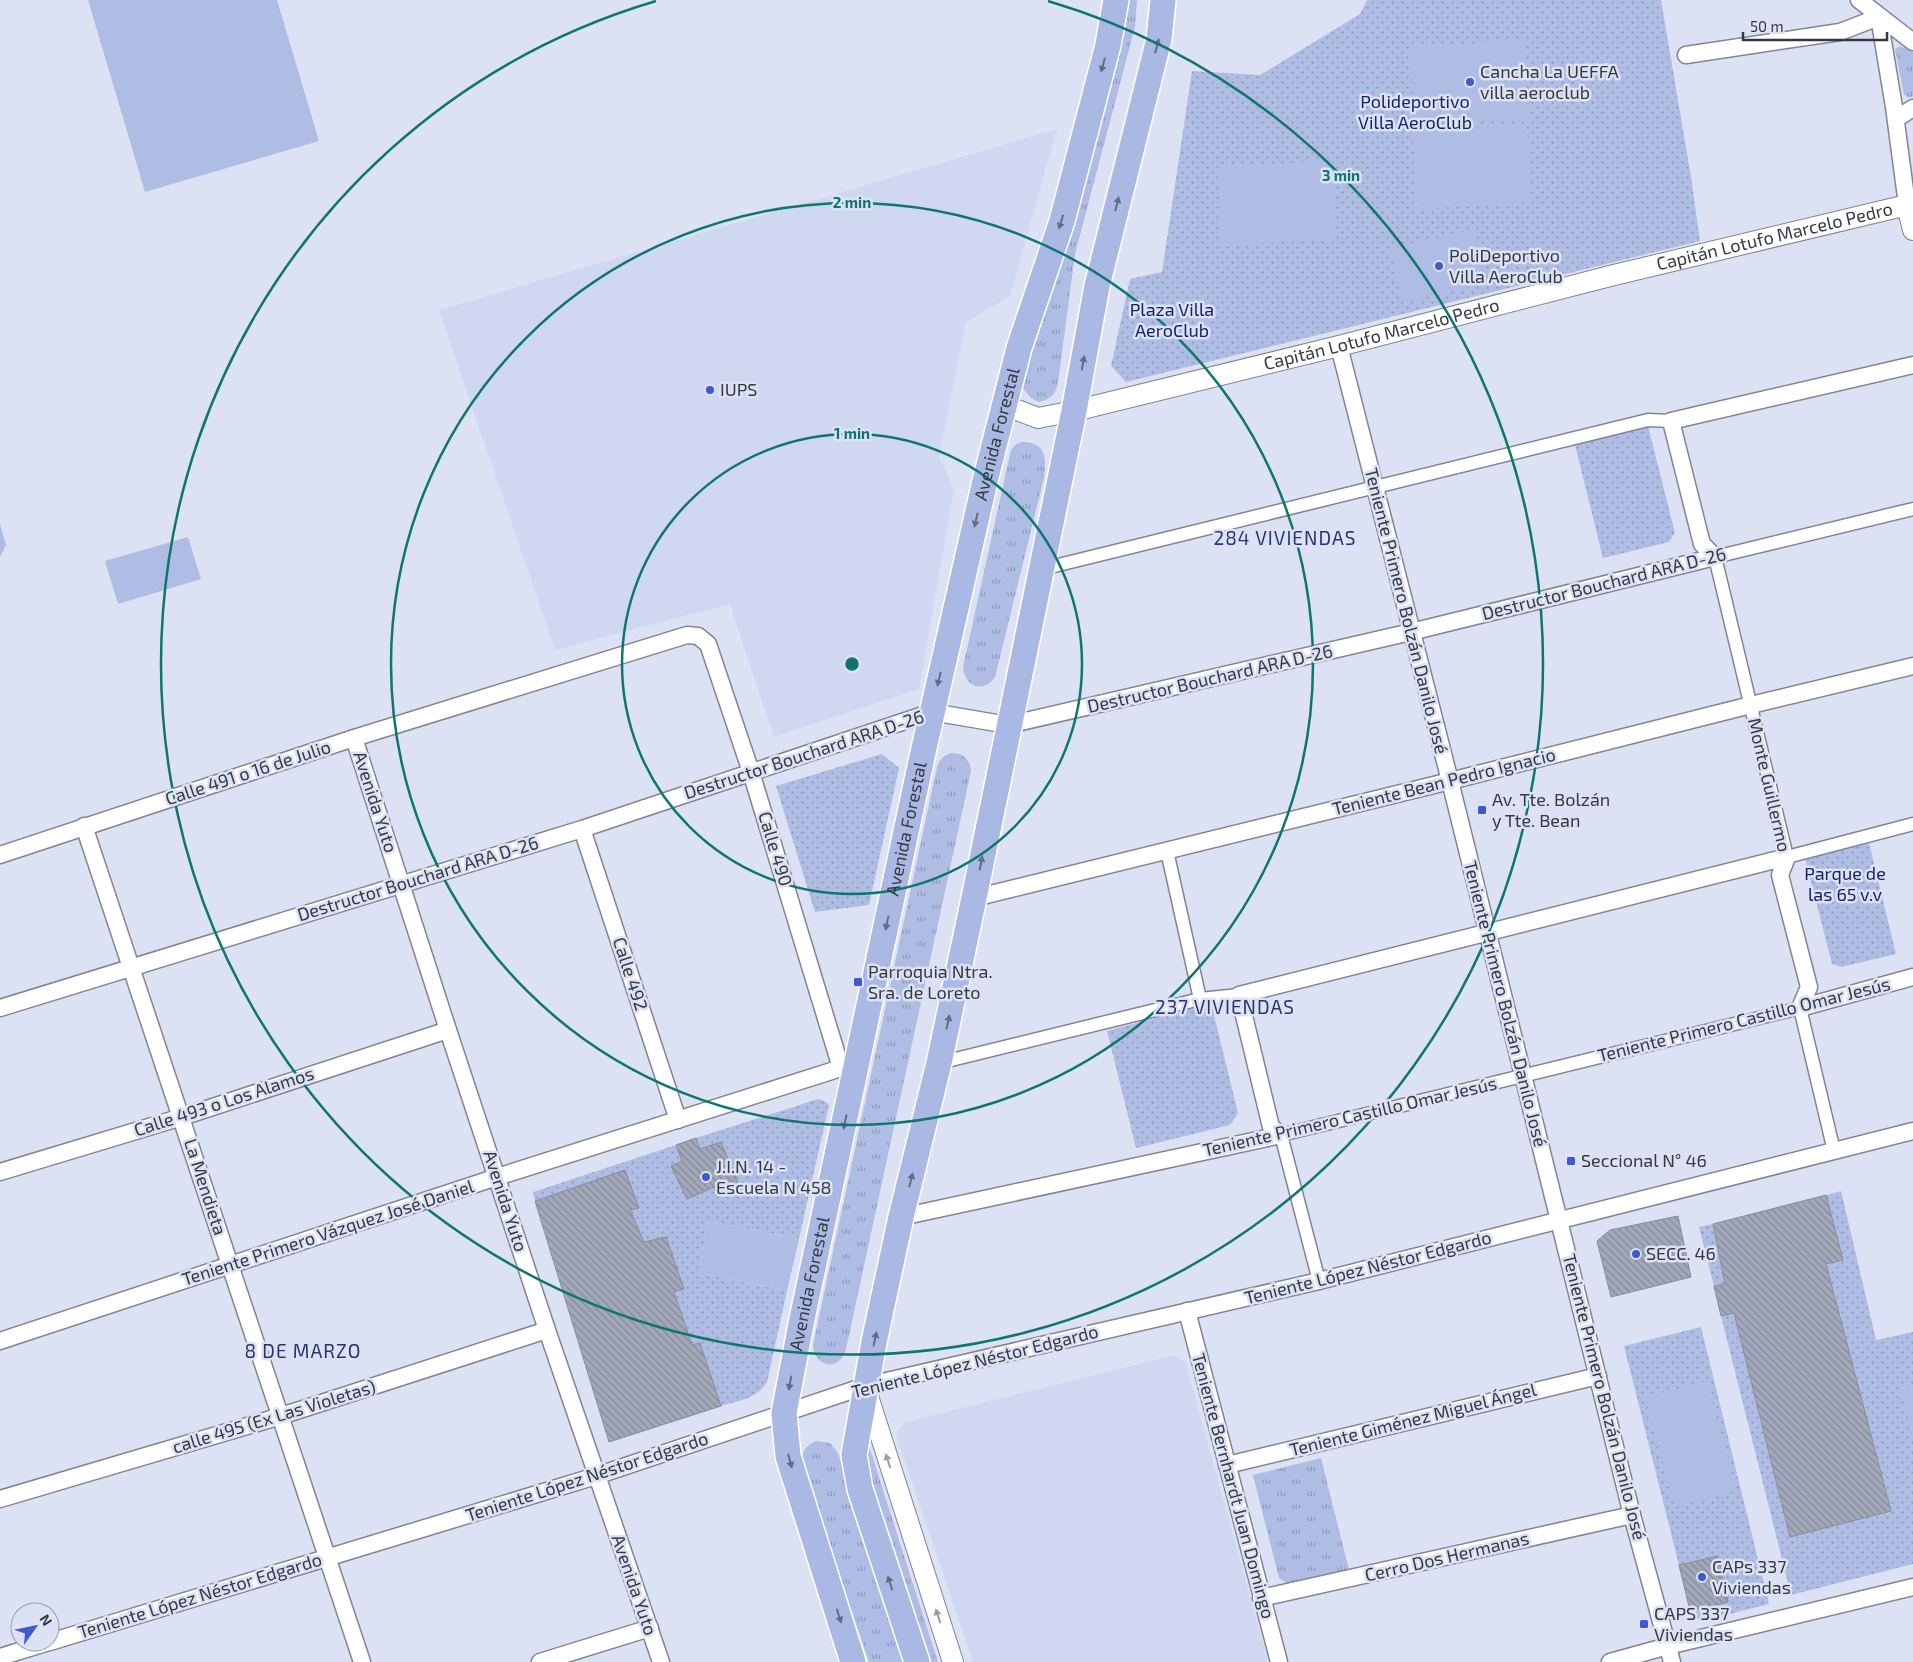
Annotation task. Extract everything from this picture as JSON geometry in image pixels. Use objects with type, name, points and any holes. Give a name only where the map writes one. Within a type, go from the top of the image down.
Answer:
[{"type":"main road","name":"Avenida Forestal","points":[[853,1662],[788,1456],[784,1413],[848,1071],[1004,405],[1019,348],[1062,221],[1108,45],[1116,0]]},
{"type":"main road","points":[[917,1662],[860,1489],[854,1455],[865,1386],[902,1217],[940,1063],[1074,411],[1097,286],[1159,39],[1163,0]]},
{"type":"street","points":[[1859,0],[1913,42]]},
{"type":"street","points":[[1686,55],[1840,32],[1879,17]]},
{"type":"street","points":[[1879,17],[1896,119],[1906,205],[1913,230]]},
{"type":"street","points":[[1896,119],[1913,108]]},
{"type":"street","name":"Capitán Lotufo Marcelo Pedro","points":[[1004,405],[1038,418],[1074,411],[1339,346],[1614,275],[1906,205]]},
{"type":"street","name":"Teniente Primero Bolzán Danilo José","points":[[1339,346],[1450,782],[1632,1515],[1672,1662]]},
{"type":"street","points":[[1042,569],[1648,420],[1671,421],[1913,365]]},
{"type":"street","name":"Monte Guillermo","points":[[1671,421],[1702,544],[1715,557],[1788,857],[1780,875],[1809,987],[1800,1008]]},
{"type":"street","name":"Destructor Bouchard ARA D-26","points":[[0,1008],[582,829],[932,712],[1008,725],[1411,632],[1913,509]]},
{"type":"street","name":"Calle 491 o 16 de Julio","points":[[0,855],[354,738],[687,635],[698,636]]},
{"type":"street","name":"Calle 490","points":[[698,636],[708,644],[752,772],[848,1071]]},
{"type":"street","name":"Teniente Bean Pedro Ignacio","points":[[974,898],[1450,782],[1751,705],[1913,666]]},
{"type":"street","name":"Avenida Yuto","points":[[354,738],[547,1330],[661,1662]]},
{"type":"street","points":[[940,1063],[1200,999],[1239,994],[1487,933],[1913,824]]},
{"type":"street","name":"La Mendieta","points":[[84,826],[362,1662]]},
{"type":"street","name":"Calle 492","points":[[582,829],[678,1120]]},
{"type":"street","points":[[1167,851],[1200,999]]},
{"type":"street","name":"Teniente Primero Castillo Omar Jesús","points":[[902,1217],[1282,1135],[1800,1008],[1913,977]]},
{"type":"street","points":[[1239,994],[1271,1127],[1282,1135],[1319,1281]]},
{"type":"street","points":[[1800,1008],[1834,1151]]},
{"type":"street","name":"Calle 493 o Los Alamos","points":[[0,1172],[182,1117],[448,1030]]},
{"type":"street","name":"Teniente Primero Vázquez José Daniel","points":[[0,1341],[497,1177],[678,1120],[848,1071]]},
{"type":"street","name":"Teniente López Néstor Edgardo","points":[[60,1639],[596,1476],[865,1386],[1319,1281],[1913,1131]]},
{"type":"street","name":"Teniente Bernhardt Juan Domingo","points":[[1188,1311],[1279,1662]]},
{"type":"street","name":"calle 495 (Ex Las Violetas)","points":[[0,1499],[281,1416],[547,1330]]},
{"type":"street","name":"Teniente Giménez Miguel Ángel","points":[[1227,1465],[1598,1376]]},
{"type":"street","points":[[865,1386],[953,1662]]},
{"type":"street","name":"Cerro Dos Hermanas","points":[[1261,1598],[1632,1515]]},
{"type":"street","points":[[1610,1662],[1668,1646],[1913,1588]]},
{"type":"street","points":[[540,1662],[650,1628]]},
{"type":"street","name":"Teniente López Néstor Edgardo","points":[[0,1657],[16,1652]]},
{"type":"shaded area","name":"IUPS","points":[[1057,129],[1010,296],[966,322],[939,457],[954,489],[919,689],[774,737],[730,604],[555,650],[439,310]]},
{"type":"shaded area","points":[[1175,1355],[1186,1364],[1268,1662],[973,1662],[896,1435],[905,1422]]},
{"type":"green space","points":[[88,0],[277,0],[319,141],[145,192]]},
{"type":"green space","points":[[1128,0],[1137,0],[1135,27],[1075,254],[1058,383],[1052,396],[1039,402],[1031,398],[1021,386],[1078,212],[1126,27]]},
{"type":"green space","name":"Polideportivo Villa AeroClub","points":[[1367,0],[1661,0],[1700,241],[1126,382],[1111,366],[1130,279],[1162,272],[1192,71],[1260,75],[1360,14]]},
{"type":"green space","name":"Cancha La UEFFA villa aeroclub","points":[[1524,40],[1529,118],[1415,124],[1410,47]]},
{"type":"green space","points":[[1900,46],[1913,52],[1913,96],[1910,98],[1904,95],[1895,49]]},
{"type":"green space","points":[[1527,125],[1531,202],[1417,209],[1412,131]]},
{"type":"green space","points":[[1332,161],[1337,239],[1222,245],[1218,167]]},
{"type":"green space","name":"PoliDeportivo Villa AeroClub","points":[[1475,229],[1488,282],[1403,303],[1390,249]]},
{"type":"green space","points":[[1648,426],[1675,533],[1669,542],[1603,558],[1575,445]]},
{"type":"green space","points":[[1022,442],[1036,445],[1040,448],[1045,458],[1044,478],[995,677],[980,687],[975,686],[967,679],[963,667],[1011,450],[1015,445]]},
{"type":"green space","points":[[0,524],[6,545],[0,557]]},
{"type":"green space","points":[[188,537],[201,579],[118,604],[105,561]]},
{"type":"green space","points":[[951,753],[959,754],[965,758],[969,763],[971,771],[846,1349],[838,1361],[828,1364],[818,1359],[814,1353],[813,1345],[937,767],[942,758]]},
{"type":"green space","points":[[882,754],[899,768],[869,905],[815,912],[776,786]]},
{"type":"green space","name":"Parque de las 65 v.v","points":[[1869,843],[1896,954],[1841,967],[1832,964],[1805,858]]},
{"type":"green space","points":[[1211,1003],[1238,1113],[1230,1125],[1136,1148],[1107,1031]]},
{"type":"green space","points":[[818,1099],[829,1105],[799,1239],[708,1221],[699,1272],[787,1291],[767,1382],[753,1396],[721,1406],[700,1343],[692,1345],[674,1292],[684,1289],[666,1237],[644,1242],[630,1210],[638,1208],[625,1171],[535,1201],[533,1192],[676,1145],[682,1161],[672,1166],[687,1198],[714,1187],[717,1196],[741,1190],[721,1142],[700,1149],[696,1138]]},
{"type":"green space","points":[[1841,1191],[1876,1340],[1913,1332],[1913,1564],[1791,1595],[1721,1316],[1734,1313],[1790,1537],[1891,1511],[1826,1264],[1842,1260],[1826,1195]]},
{"type":"green space","points":[[708,1221],[799,1239],[787,1291],[699,1272]]},
{"type":"green space","points":[[1713,1224],[1725,1284],[1714,1286],[1699,1227]]},
{"type":"green space","points":[[1701,1327],[1769,1604],[1702,1621],[1691,1615],[1690,1611],[1717,1556],[1679,1565],[1624,1346]]},
{"type":"green space","points":[[1707,1381],[1737,1491],[1674,1506],[1645,1397]]},
{"type":"green space","points":[[1913,1386],[1913,1437],[1901,1389]]},
{"type":"green space","points":[[816,1441],[830,1443],[838,1453],[906,1662],[869,1662],[802,1467],[804,1451]]},
{"type":"green space","points":[[867,1441],[938,1662],[930,1662],[890,1542],[870,1493],[862,1442]]},
{"type":"green space","points":[[1321,1458],[1349,1570],[1289,1585],[1279,1578],[1253,1475]]},
{"type":"building","name":"J.I.N. 14 - Escuela N 458","points":[[696,1138],[700,1149],[721,1142],[741,1190],[717,1196],[714,1187],[687,1199],[671,1166],[682,1161],[676,1145]]},
{"type":"building","points":[[625,1170],[639,1208],[630,1210],[644,1242],[666,1237],[684,1289],[674,1292],[692,1345],[700,1343],[721,1406],[609,1442],[535,1201]]},
{"type":"building","points":[[1826,1195],[1843,1260],[1826,1264],[1891,1511],[1790,1537],[1734,1313],[1721,1316],[1714,1286],[1725,1284],[1713,1224]]},
{"type":"building","points":[[1678,1216],[1691,1277],[1611,1297],[1597,1241],[1610,1230]]},
{"type":"building","name":"CAPs 337 Viviendas","points":[[1718,1556],[1728,1602],[1690,1611],[1679,1565]]},
{"type":"place","name":"Cancha La UEFFA villa aeroclub","points":[[1470,82]]},
{"type":"place","name":"PoliDeportivo Villa AeroClub","points":[[1439,266]]},
{"type":"place","name":"IUPS","points":[[710,390]]},
{"type":"place","name":"Av. Tte. Bolzán y Tte. Bean","points":[[1482,810]]},
{"type":"place","name":"Parroquia Ntra. Sra. de Loreto","points":[[858,982]]},
{"type":"place","name":"Seccional N° 46","points":[[1571,1161]]},
{"type":"place","name":"J.I.N. 14 - Escuela N 458","points":[[706,1177]]},
{"type":"place","name":"SECC. 46","points":[[1636,1254]]},
{"type":"place","name":"CAPs 337 Viviendas","points":[[1702,1577]]},
{"type":"place","name":"CAPS 337 Viviendas","points":[[1644,1624]]},
{"type":"district","name":"284 VIVIENDAS","points":[[1285,538]]},
{"type":"district","name":"237 VIVIENDAS","points":[[1225,1007]]},
{"type":"district","name":"8 DE MARZO","points":[[303,1351]]},
{"type":"park label","name":"Plaza Villa AeroClub","points":[[1172,320]]}]
